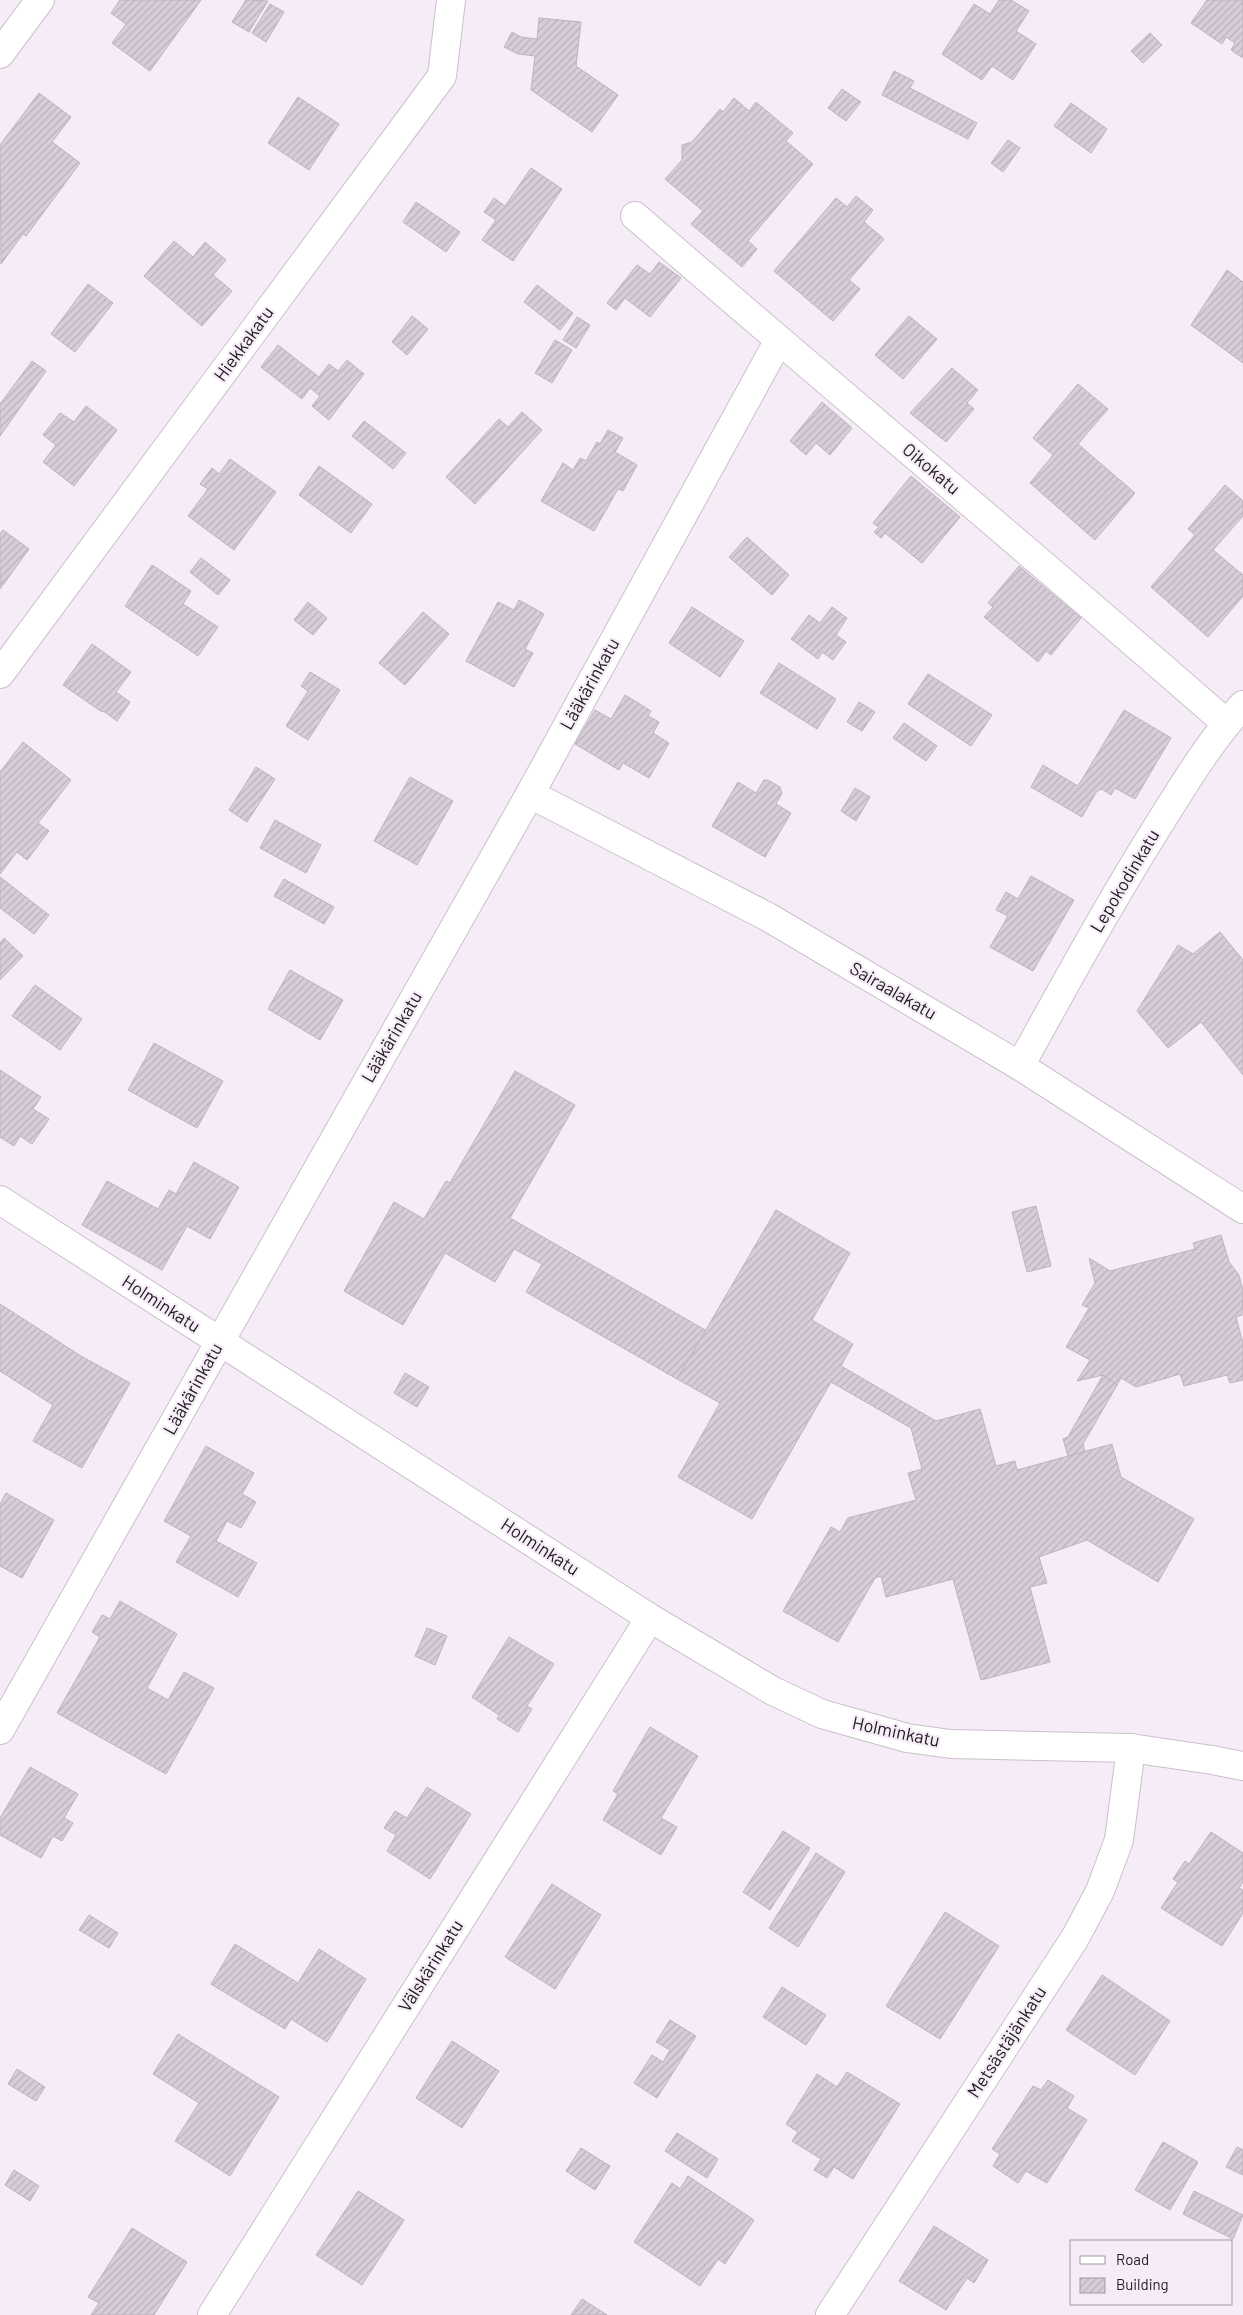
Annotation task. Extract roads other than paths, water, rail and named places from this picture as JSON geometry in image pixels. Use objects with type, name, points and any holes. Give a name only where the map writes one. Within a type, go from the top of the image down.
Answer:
[{"type":"street","points":[[0,54],[40,0]]},
{"type":"street","name":"Hiekkakatu","points":[[0,674],[442,76],[451,0]]},
{"type":"street","name":"Oikokatu","points":[[635,216],[1017,541],[1235,714]]},
{"type":"street","name":"Lääkärinkatu","points":[[0,1730],[530,794],[779,340]]},
{"type":"street","name":"Lepokodinkatu","points":[[1020,1066],[1108,908],[1190,774],[1235,714]]},
{"type":"street","name":"Sairaalakatu","points":[[530,794],[768,917],[1020,1066],[1243,1209]]},
{"type":"street","name":"Holminkatu","points":[[0,1200],[650,1618],[773,1691],[822,1714],[876,1731],[907,1738],[951,1744],[1131,1748],[1243,1766]]},
{"type":"street","name":"Välskärinkatu","points":[[212,2315],[650,1618]]},
{"type":"street","name":"Metsästäjänkatu","points":[[830,2315],[1075,1938],[1096,1899],[1119,1840],[1131,1748]]}]
